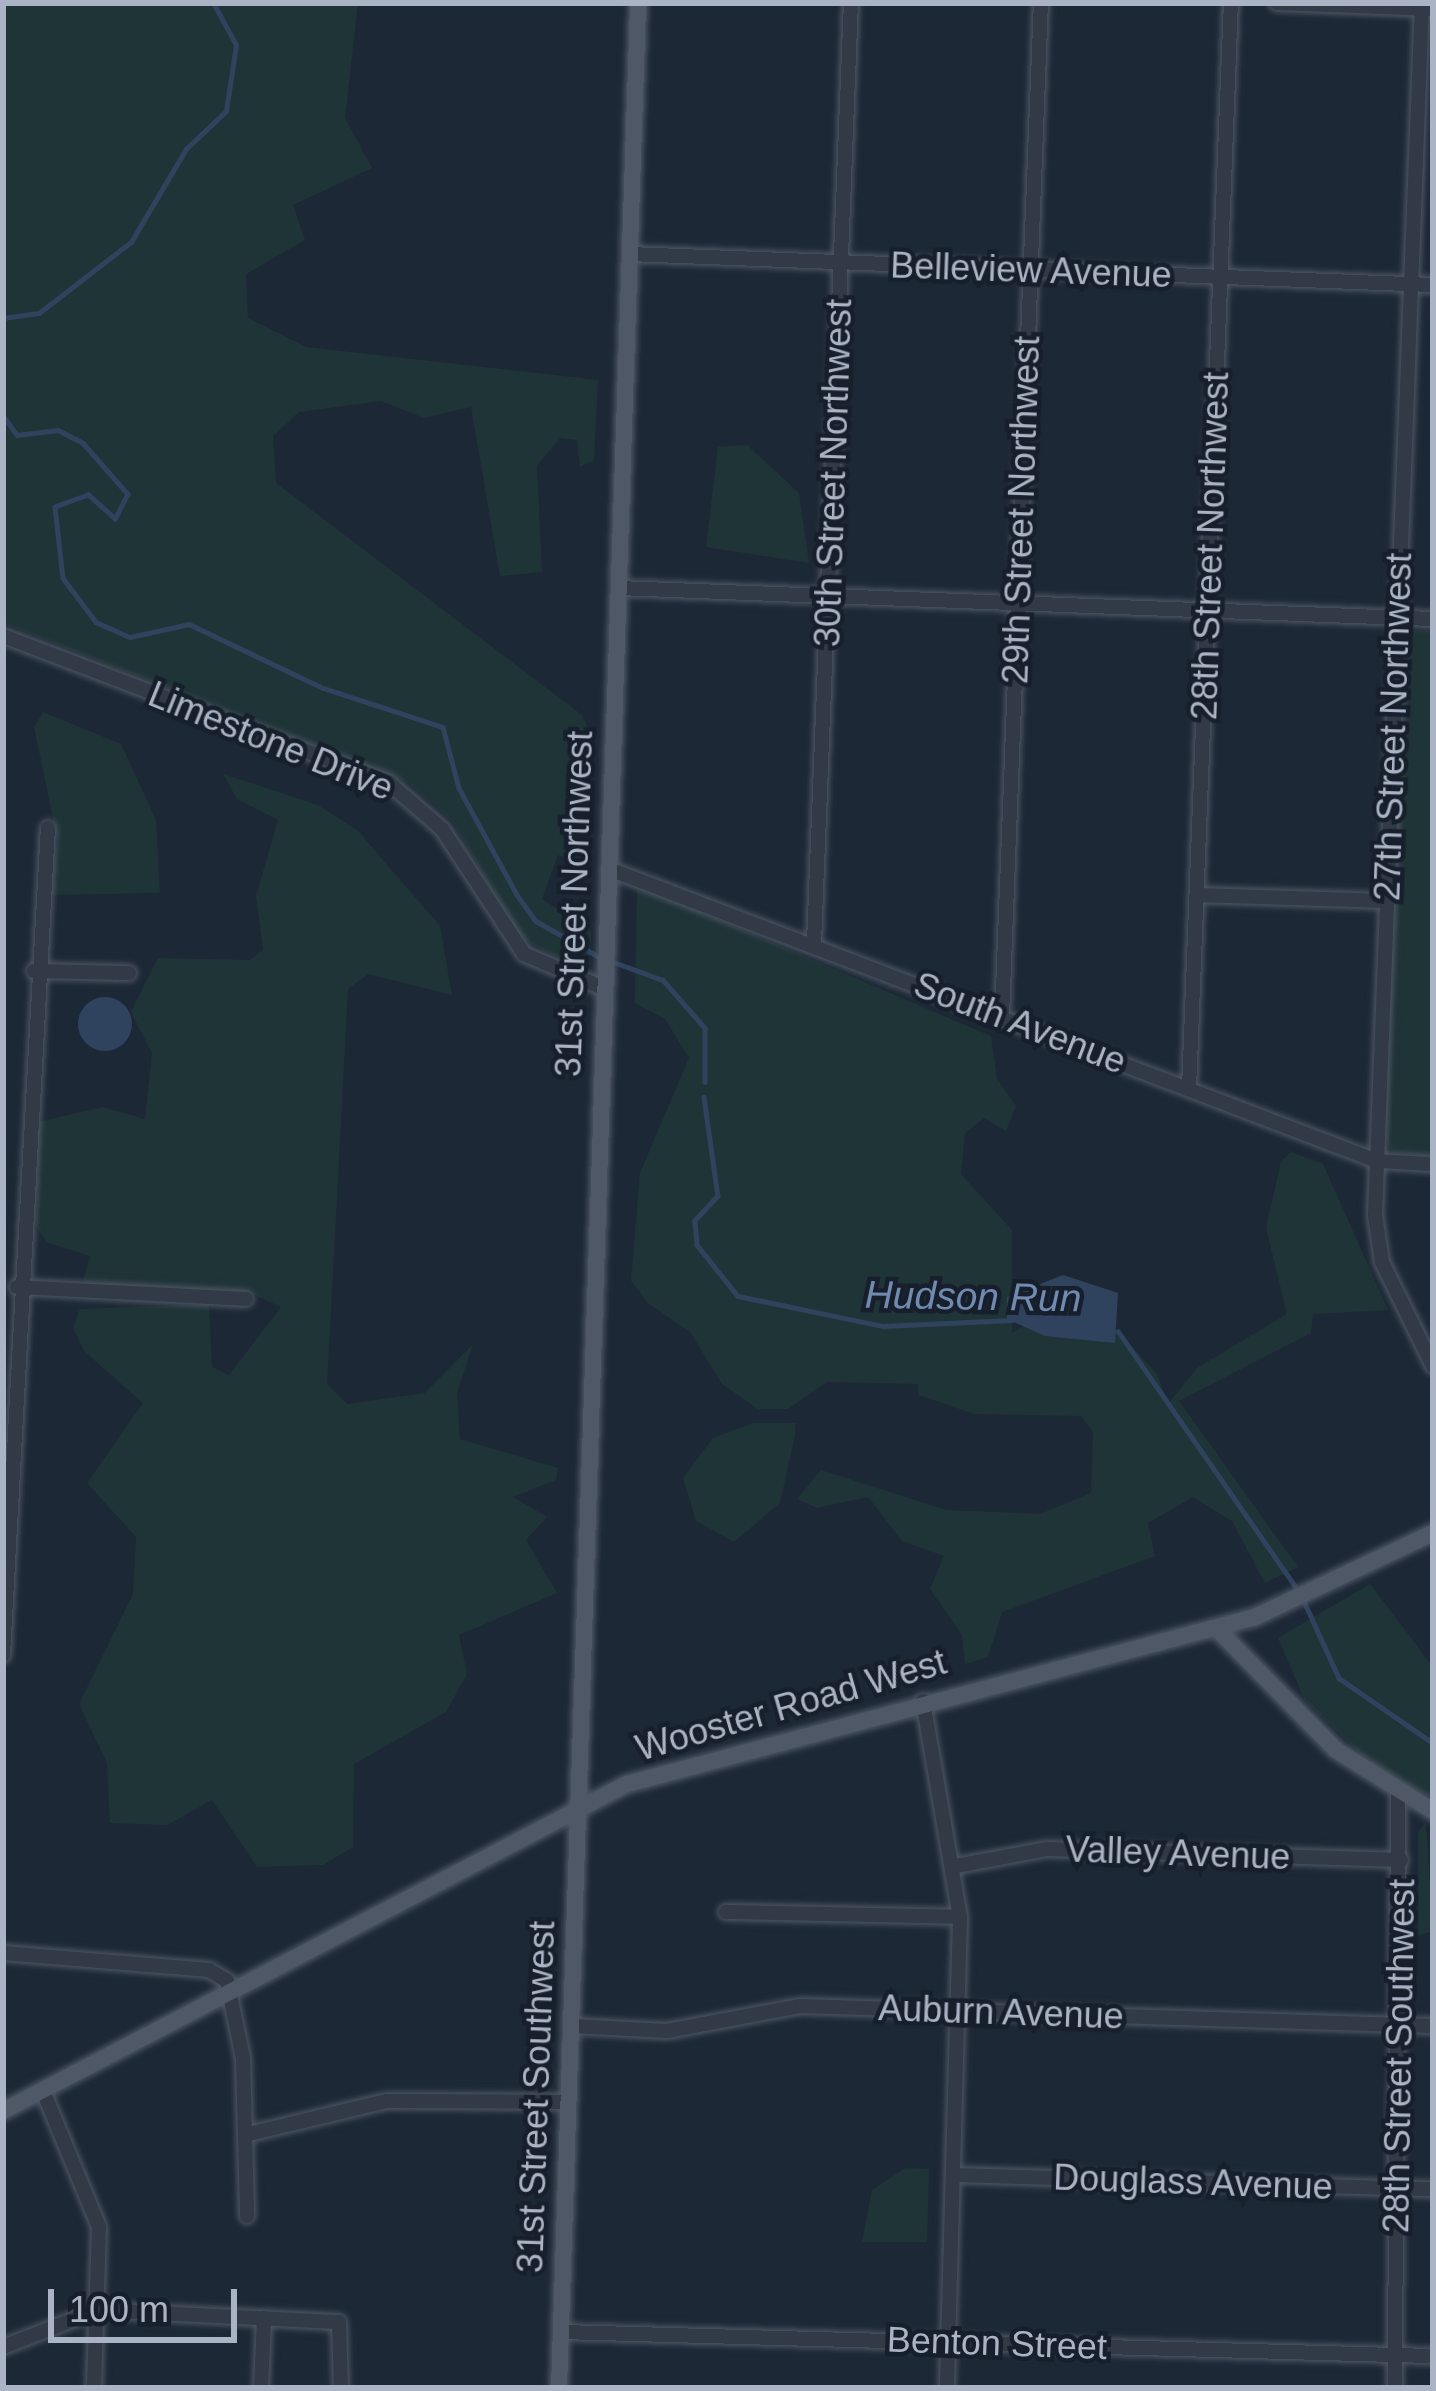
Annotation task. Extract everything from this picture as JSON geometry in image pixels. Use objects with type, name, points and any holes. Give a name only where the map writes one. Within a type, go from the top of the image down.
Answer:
[{"type":"main road","name":"31st Street Northwest","points":[[579,1808],[638,3]]},
{"type":"main road","name":"Wooster Road West","points":[[3,2110],[579,1808],[659,1772],[1216,1628],[1281,1606],[1433,1533]]},
{"type":"main road","points":[[1216,1628],[1313,1730],[1397,1796],[1433,1811]]},
{"type":"main road","name":"31st Street Southwest","points":[[559,2388],[579,1808]]},
{"type":"street","name":"30th Street Northwest","points":[[814,943],[850,3]]},
{"type":"street","name":"29th Street Northwest","points":[[1002,1016],[1041,3]]},
{"type":"street","name":"28th Street Northwest","points":[[1189,1089],[1231,3]]},
{"type":"street","points":[[1276,3],[1426,7]]},
{"type":"street","name":"27th Street Northwest","points":[[1426,7],[1410,284],[1377,1161],[1378,1246],[1433,1366]]},
{"type":"street","name":"Belleview Avenue","points":[[629,254],[1433,285]]},
{"type":"street","points":[[618,588],[1433,620]]},
{"type":"street","name":"Limestone Drive","points":[[3,636],[389,783],[442,829],[524,954],[603,988]]},
{"type":"street","points":[[3,1655],[34,971],[48,828]]},
{"type":"street","name":"South Avenue","points":[[609,869],[814,943],[1377,1161],[1433,1164]]},
{"type":"street","points":[[1197,895],[1387,901]]},
{"type":"street","points":[[34,971],[128,973]]},
{"type":"street","points":[[17,1287],[246,1299]]},
{"type":"street","points":[[922,1701],[956,1866],[960,1917],[947,2388]]},
{"type":"street","name":"28th Street Southwest","points":[[1395,2388],[1402,2025],[1397,1796]]},
{"type":"street","name":"Valley Avenue","points":[[956,1866],[1047,1849],[1401,1860]]},
{"type":"street","points":[[726,1912],[960,1917]]},
{"type":"street","points":[[3,1953],[209,1970],[232,1993],[247,2216]]},
{"type":"street","name":"Auburn Avenue","points":[[572,2026],[667,2031],[778,2006],[1433,2026]]},
{"type":"street","points":[[43,2090],[97,2216],[94,2388]]},
{"type":"street","points":[[245,2135],[387,2101],[569,2102]]},
{"type":"street","name":"Douglass Avenue","points":[[953,2175],[1433,2189]]},
{"type":"street","points":[[3,2347],[98,2310],[339,2322],[341,2388]]},
{"type":"street","points":[[261,2388],[264,2318]]},
{"type":"street","name":"Benton Street","points":[[561,2332],[1433,2356]]},
{"type":"green space","points":[[3,3],[358,3],[345,118],[372,168],[293,205],[305,240],[246,274],[248,318],[306,347],[598,380],[594,460],[580,467],[577,440],[560,438],[537,466],[542,572],[500,576],[471,407],[424,418],[381,401],[299,412],[273,436],[276,483],[582,715],[592,736],[586,865],[558,855],[542,899],[591,931],[589,975],[517,936],[454,823],[409,783],[3,623]]},
{"type":"green space","points":[[747,445],[799,493],[809,563],[706,547],[718,447]]},
{"type":"green space","points":[[1405,630],[1433,631],[1433,1156],[1394,1153],[1384,1140]]},
{"type":"green space","points":[[43,712],[121,744],[156,820],[160,893],[48,895],[58,842],[34,727]]},
{"type":"green space","points":[[223,774],[318,805],[358,831],[440,926],[452,995],[368,974],[348,989],[327,1384],[347,1404],[425,1393],[473,1344],[457,1393],[460,1439],[558,1468],[556,1480],[513,1497],[547,1517],[526,1540],[557,1593],[459,1635],[467,1674],[446,1712],[354,1764],[353,1847],[323,1865],[257,1867],[212,1800],[167,1825],[110,1823],[107,1763],[79,1704],[133,1594],[136,1537],[87,1483],[143,1403],[84,1351],[73,1328],[80,1309],[209,1304],[212,1367],[229,1375],[281,1307],[250,1293],[81,1290],[90,1256],[46,1242],[36,1226],[38,1122],[103,1107],[145,1119],[152,1053],[131,1012],[158,958],[250,960],[263,950],[256,896],[278,820],[237,799]]},
{"type":"green space","points":[[637,885],[991,1036],[997,1079],[1016,1106],[1006,1131],[984,1118],[965,1133],[961,1174],[1012,1230],[1012,1333],[1029,1323],[1114,1327],[1157,1374],[1168,1404],[1197,1368],[1287,1314],[1266,1228],[1281,1162],[1291,1152],[1323,1164],[1388,1310],[1313,1314],[1311,1333],[1179,1401],[1298,1567],[1265,1583],[1232,1521],[1193,1497],[1148,1523],[1155,1556],[1002,1612],[988,1657],[965,1664],[962,1635],[930,1589],[944,1556],[902,1541],[868,1497],[817,1508],[797,1499],[821,1470],[946,1510],[1040,1514],[1091,1493],[1093,1432],[1081,1416],[974,1414],[919,1395],[918,1384],[827,1382],[788,1409],[758,1409],[722,1384],[690,1332],[648,1303],[631,1281],[640,1173],[689,1058],[665,1019],[635,1003]]},
{"type":"green space","points":[[753,1423],[795,1423],[795,1435],[780,1503],[734,1542],[696,1521],[683,1478],[713,1438]]},
{"type":"green space","points":[[1370,1584],[1433,1667],[1433,1799],[1374,1767],[1305,1701],[1278,1638]]},
{"type":"green space","points":[[1426,1822],[1433,1931],[1418,1936],[1418,1832]]},
{"type":"green space","points":[[905,2168],[929,2169],[927,2242],[862,2242],[872,2190]]},
{"type":"water","points":[[105,997],[124,1005],[132,1024],[124,1043],[105,1051],[86,1043],[78,1024],[86,1005]]},
{"type":"water","points":[[1063,1275],[1118,1293],[1115,1343],[1045,1336],[1007,1319],[1007,1297]]},
{"type":"waterway","name":"Hudson Run","points":[[3,318],[39,313],[131,242],[186,149],[226,111],[236,45],[213,3]]},
{"type":"waterway","name":"Hudson Run","points":[[3,415],[17,435],[58,430],[83,443],[128,494],[115,519],[88,495],[55,507],[63,578],[96,622],[130,637],[189,624],[323,688],[443,727],[459,788],[517,895],[536,921],[601,958]]},
{"type":"waterway","name":"Hudson Run","points":[[611,961],[663,980],[705,1028],[705,1082]]},
{"type":"waterway","name":"Hudson Run","points":[[704,1097],[718,1196],[695,1221],[697,1245],[738,1296],[883,1326],[1012,1320]]},
{"type":"waterway","name":"Hudson Run","points":[[1118,1331],[1297,1589]]},
{"type":"waterway","name":"Hudson Run","points":[[1303,1599],[1339,1678],[1433,1743]]}]
